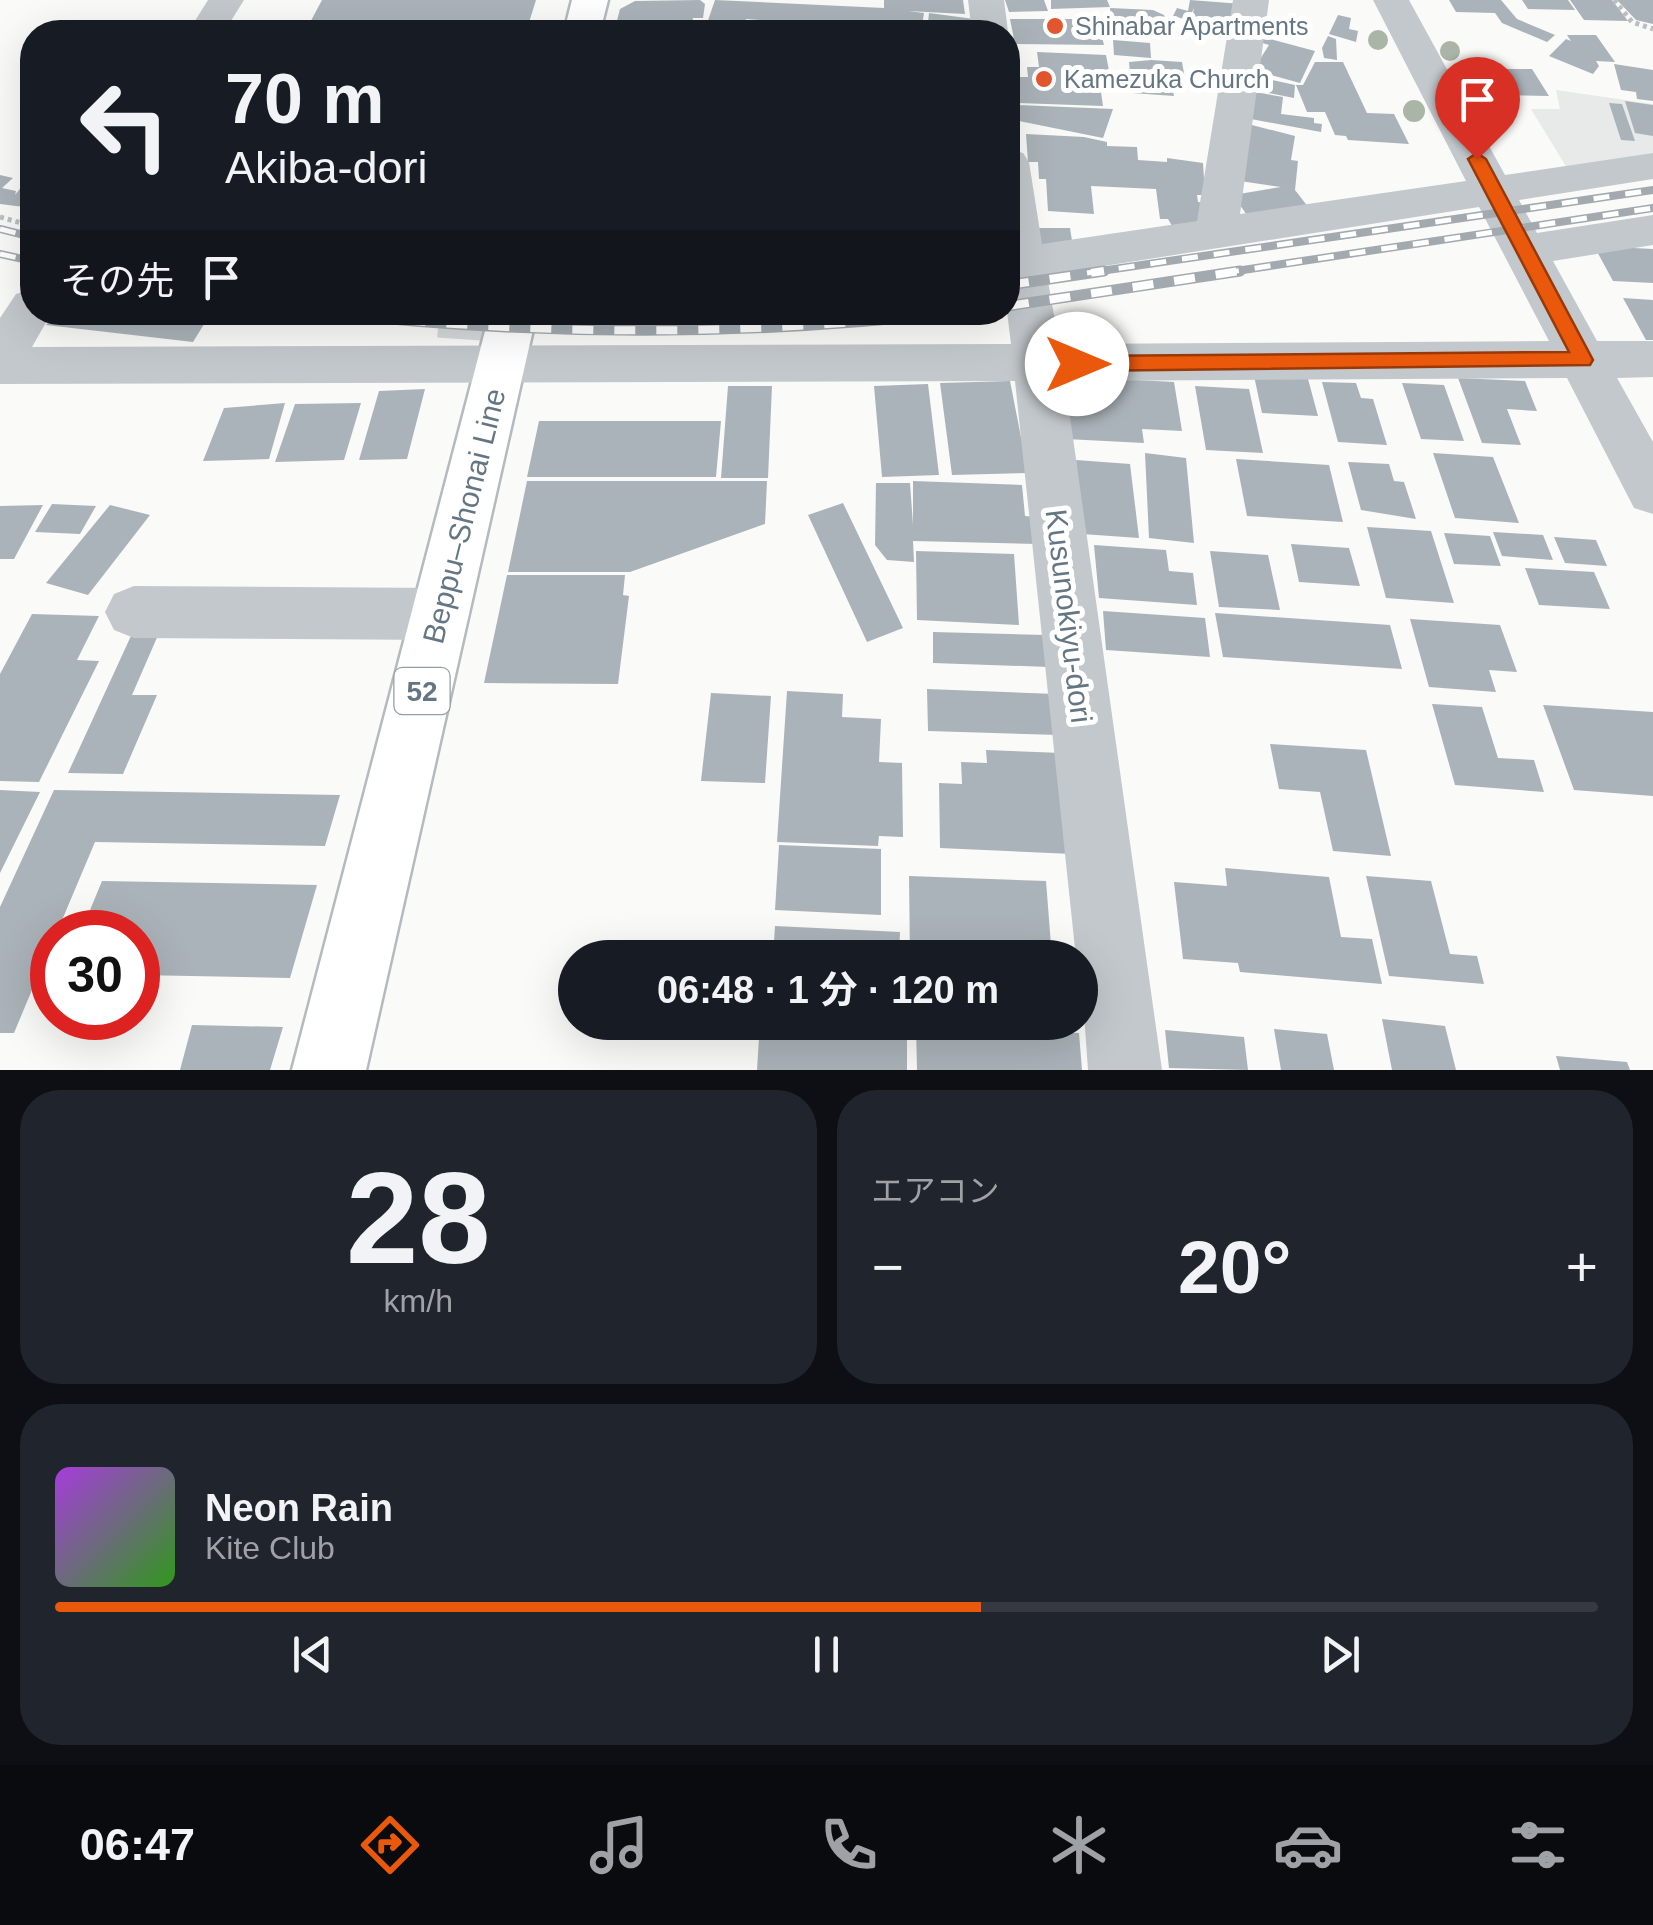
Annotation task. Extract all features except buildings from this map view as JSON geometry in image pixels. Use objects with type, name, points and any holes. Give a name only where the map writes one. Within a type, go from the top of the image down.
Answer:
[{"type":"main road","name":"Beppu–Shonai Line","points":[[329,1070],[507,339]]},
{"type":"street","points":[[1220,233],[1218,216],[1251,0]]},
{"type":"street","points":[[1391,0],[1653,492]]},
{"type":"street","points":[[1020,263],[1653,166]]},
{"type":"street","points":[[1525,250],[1653,230]]},
{"type":"street","name":"Kusunokiyu-dori","points":[[1020,289],[1038,364],[1125,1070]]},
{"type":"street","points":[[0,361],[21,325]]},
{"type":"street","points":[[0,361],[507,339],[1038,364],[1653,359]]},
{"type":"street","points":[[134,612],[440,614]]},
{"type":"path","points":[[1614,0],[1632,22],[1653,29]]},
{"type":"shaded area","points":[[1556,90],[1653,104],[1653,158],[1567,168],[1531,109],[1560,109]]},
{"type":"railway","points":[[1087,273],[1653,190]]},
{"type":"railway","points":[[1223,273],[1653,208]]},
{"type":"railway","points":[[0,229],[20,234]]},
{"type":"railway","points":[[0,254],[20,258]]},
{"type":"railway","points":[[1020,283],[1104,271]]},
{"type":"railway","points":[[1020,304],[1240,271]]},
{"type":"railway","points":[[467,325],[639,330],[811,325]]},
{"type":"place","name":"Shinabar Apartments","points":[[1055,26]]},
{"type":"place","name":"Kamezuka Church","points":[[1044,79]]},
{"type":"route","points":[[1077,364],[1583,360],[1477,159]]}]
